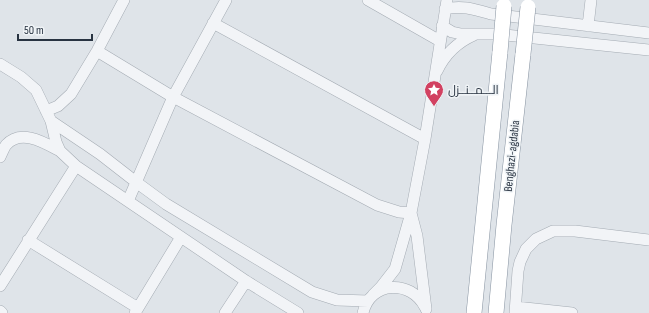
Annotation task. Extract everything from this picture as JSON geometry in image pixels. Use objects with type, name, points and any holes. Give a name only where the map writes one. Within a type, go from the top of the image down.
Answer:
[{"type":"highway","name":"Benghazi-agdabia","points":[[474,313],[504,3]]},
{"type":"highway","name":"Benghazi-agdabia","points":[[496,313],[504,225],[529,4]]},
{"type":"street","points":[[46,110],[58,106],[71,94],[97,51],[124,0]]},
{"type":"street","points":[[128,201],[173,97],[226,0]]},
{"type":"street","points":[[368,0],[440,41]]},
{"type":"street","points":[[588,26],[590,0]]},
{"type":"street","points":[[363,313],[370,298],[395,269],[411,213],[425,139],[446,4],[460,6],[469,4],[491,14],[649,33]]},
{"type":"street","points":[[213,23],[425,139]]},
{"type":"street","points":[[442,26],[457,33],[496,34],[649,50]]},
{"type":"street","points":[[433,82],[440,64],[452,49],[464,40],[477,34]]},
{"type":"street","points":[[97,51],[173,97],[377,205],[399,212],[411,213]]},
{"type":"street","points":[[0,64],[30,84],[36,90],[51,121],[56,142],[60,151]]},
{"type":"street","points":[[51,121],[100,154],[166,204],[312,292],[337,300],[370,298],[387,288],[403,288],[417,296],[426,311]]},
{"type":"street","points":[[0,156],[6,146],[11,141],[18,138],[37,140],[60,151],[76,166],[181,237],[298,313]]},
{"type":"street","points":[[0,286],[76,166]]},
{"type":"street","points":[[411,213],[418,244],[426,311]]},
{"type":"street","points":[[572,313],[515,310],[520,262],[526,249],[536,239],[552,231],[575,231],[649,240]]},
{"type":"street","points":[[28,240],[136,310],[181,237]]},
{"type":"street","points":[[225,313],[246,280]]},
{"type":"place","name":"الـــمــنــزل","points":[[434,107]]}]
